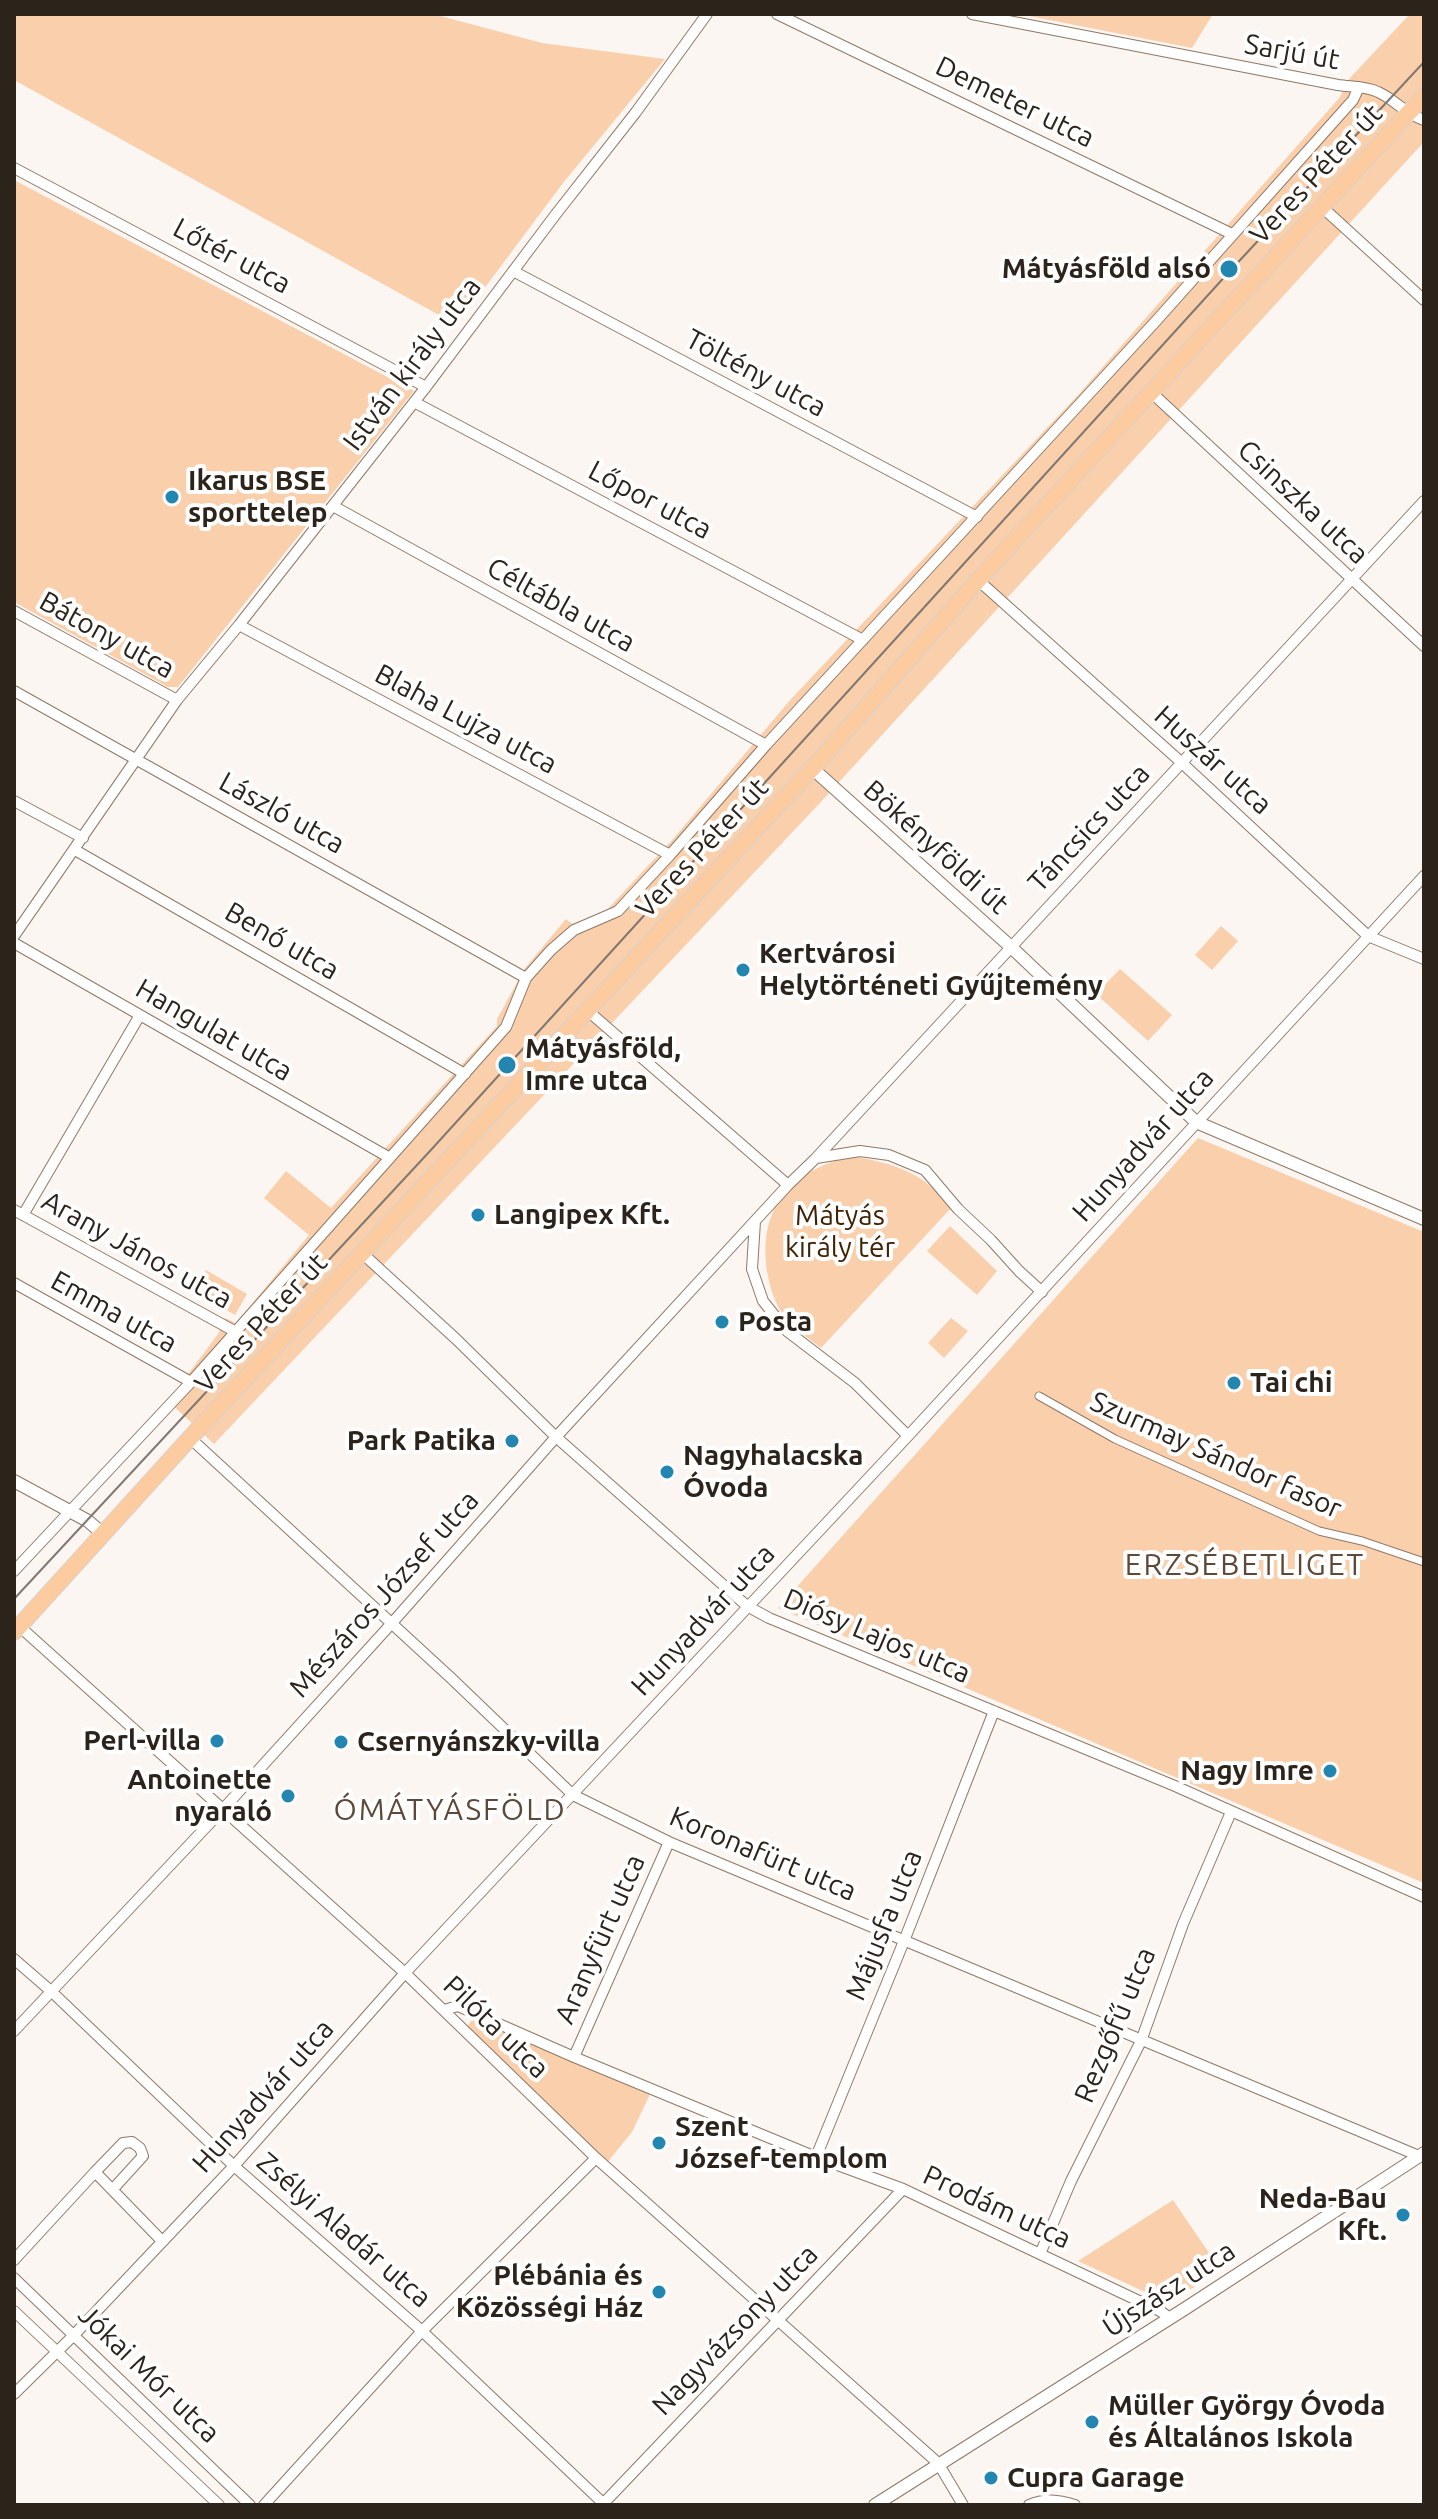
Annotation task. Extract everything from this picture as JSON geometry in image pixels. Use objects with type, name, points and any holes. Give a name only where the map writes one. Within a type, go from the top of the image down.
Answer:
[{"type":"main road","name":"Veres Péter út","points":[[16,1629],[812,768],[978,580],[1424,96]]},
{"type":"street","name":"István király utca","points":[[14,936],[177,700],[426,387],[707,14]]},
{"type":"street","name":"Demeter utca","points":[[777,14],[1232,234]]},
{"type":"street","name":"Sarjú út","points":[[972,14],[1359,87],[1381,93],[1407,114],[1424,120]]},
{"type":"street","name":"Veres Péter út","points":[[14,1571],[191,1382],[506,1027],[526,978],[574,930],[618,911],[1353,100],[1359,87]]},
{"type":"street","name":"Lőtér utca","points":[[14,168],[426,387]]},
{"type":"street","points":[[1322,207],[1421,292]]},
{"type":"street","name":"Töltény utca","points":[[513,271],[977,517]]},
{"type":"street","name":"Csinszka utca","points":[[1151,392],[1424,646]]},
{"type":"street","name":"Lőpor utca","points":[[414,402],[863,640]]},
{"type":"street","name":"Táncsics utca","points":[[788,1185],[1424,501]]},
{"type":"street","name":"Céltábla utca","points":[[333,506],[766,745]]},
{"type":"street","name":"Huszár utca","points":[[978,580],[1368,936],[1424,959]]},
{"type":"street","name":"Bátony utca","points":[[14,611],[177,700]]},
{"type":"street","name":"Blaha Lujza utca","points":[[239,625],[670,855]]},
{"type":"street","name":"László utca","points":[[14,691],[526,978]]},
{"type":"street","name":"Bökényföldi út","points":[[812,768],[1011,947],[1196,1122],[1424,1219]]},
{"type":"street","points":[[14,801],[83,838]]},
{"type":"street","name":"Benő utca","points":[[75,850],[465,1074]]},
{"type":"street","name":"Hunyadvár utca","points":[[14,2394],[234,2166],[405,1973],[1042,1292],[1424,876]]},
{"type":"street","name":"Hangulat utca","points":[[14,943],[390,1158]]},
{"type":"street","points":[[587,1010],[788,1185]]},
{"type":"street","points":[[19,1212],[140,1015]]},
{"type":"street","points":[[816,1158],[860,1151],[889,1155],[925,1170],[958,1209],[1042,1292]]},
{"type":"street","name":"Mészáros József utca","points":[[14,2031],[224,1808],[556,1437],[788,1185]]},
{"type":"street","name":"Arany János utca","points":[[19,1212],[236,1332]]},
{"type":"street","points":[[755,1221],[752,1269],[763,1301],[787,1331],[855,1383],[908,1436]]},
{"type":"street","name":"Diósy Lajos utca","points":[[362,1253],[556,1437],[747,1606],[769,1618],[1175,1786],[1424,1897]]},
{"type":"street","name":"Emma utca","points":[[14,1283],[191,1382]]},
{"type":"street","name":"Szurmay Sándor fasor","points":[[1039,1396],[1115,1439],[1319,1531],[1362,1541],[1424,1562]]},
{"type":"street","name":"Koronafürt utca","points":[[190,1438],[392,1623],[573,1795],[669,1842],[1141,2041],[1422,2155]]},
{"type":"street","points":[[14,1481],[88,1521],[103,1534]]},
{"type":"street","name":"Pilóta utca","points":[[16,1629],[224,1808],[405,1973],[596,2158],[938,2463]]},
{"type":"street","name":"Májusfa utca","points":[[816,2157],[994,1711]]},
{"type":"street","name":"Rezgőfű utca","points":[[1040,2254],[1071,2181],[1141,2041],[1183,1924],[1231,1812]]},
{"type":"street","name":"Aranyfürt utca","points":[[574,2057],[669,1842]]},
{"type":"street","name":"Zsélyi Aladár utca","points":[[14,1959],[234,2166],[422,2331],[604,2504]]},
{"type":"street","name":"Prodám utca","points":[[444,2010],[458,2006],[816,2157],[903,2189],[1170,2318]]},
{"type":"street","points":[[14,2260],[123,2143],[132,2142],[140,2148],[143,2156],[113,2189]]},
{"type":"street","name":"Újszász utca","points":[[875,2505],[1422,2155]]},
{"type":"street","points":[[264,2505],[422,2331],[596,2158]]},
{"type":"street","points":[[95,2172],[162,2241]]},
{"type":"street","name":"Nagyvázsony utca","points":[[604,2504],[903,2189]]},
{"type":"street","name":"Jókai Mór utca","points":[[14,2278],[250,2505]]},
{"type":"street","name":"Jókai Mór utca","points":[[14,2311],[219,2505]]},
{"type":"street","points":[[938,2463],[963,2505]]},
{"type":"street","points":[[1029,2505],[1043,2499],[1075,2505]]},
{"type":"green space","points":[[14,14],[433,14],[542,43],[665,59],[563,183],[457,325],[14,80]]},
{"type":"green space","points":[[1019,14],[1213,14],[1192,48]]},
{"type":"green space","points":[[1410,14],[1424,14],[1422,144],[819,804],[214,1444],[168,1401],[218,1334],[225,1318],[236,1323],[309,1235],[264,1198],[286,1171],[331,1208],[497,1026],[497,1019],[525,968],[566,919],[572,924],[604,913],[674,838],[791,699],[1079,394],[1340,97],[1349,79]]},
{"type":"green space","name":"Ikarus BSE sporttelep","points":[[14,180],[414,391],[178,687],[168,687],[14,602]]},
{"type":"green space","points":[[1221,926],[1238,941],[1212,970],[1195,955]]},
{"type":"green space","points":[[1120,969],[1172,1015],[1148,1041],[1096,994]]},
{"type":"green space","points":[[1198,1138],[1424,1232],[1424,1883],[778,1608]]},
{"type":"green space","name":"Mátyás király tér","points":[[852,1156],[907,1171],[930,1185],[952,1207],[821,1348],[792,1325],[778,1306],[768,1276],[767,1232],[782,1197],[795,1183],[830,1163]]},
{"type":"green space","points":[[950,1226],[997,1271],[977,1295],[927,1251]]},
{"type":"green space","points":[[206,1270],[247,1294],[235,1315],[194,1291]]},
{"type":"green space","points":[[951,1318],[968,1331],[944,1358],[928,1343]]},
{"type":"green space","points":[[475,2016],[652,2090],[632,2132],[606,2164],[466,2028]]},
{"type":"green space","points":[[1173,2200],[1220,2269],[1174,2301],[1160,2299],[1078,2261]]},
{"type":"tram line","points":[[14,1599],[430,1151],[1229,272],[1424,62]]},
{"type":"place","name":"Mátyásföld alsó","points":[[1229,269]]},
{"type":"place","name":"Ikarus BSE sporttelep","points":[[172,497]]},
{"type":"place","name":"Kertvárosi Helytörténeti Gyűjtemény","points":[[743,970]]},
{"type":"place","name":"Mátyásföld, Imre utca","points":[[507,1065]]},
{"type":"place","name":"Langipex Kft.","points":[[478,1215]]},
{"type":"place","name":"Posta","points":[[722,1322]]},
{"type":"place","name":"Tai chi","points":[[1234,1383]]},
{"type":"place","name":"Park Patika","points":[[512,1441]]},
{"type":"place","name":"Nagyhalacska Óvoda","points":[[667,1472]]},
{"type":"place","name":"Perl-villa","points":[[217,1741]]},
{"type":"place","name":"Csernyánszky-villa","points":[[341,1742]]},
{"type":"place","name":"Nagy Imre","points":[[1330,1771]]},
{"type":"place","name":"Antoinette nyaraló","points":[[288,1796]]},
{"type":"place","name":"Szent József-templom","points":[[659,2143]]},
{"type":"place","name":"Neda-Bau Kft.","points":[[1403,2215]]},
{"type":"place","name":"Plébánia és Közösségi Ház","points":[[659,2292]]},
{"type":"place","name":"Müller György Óvoda és Általános Iskola","points":[[1092,2422]]},
{"type":"place","name":"Cupra Garage","points":[[991,2478]]},
{"type":"district","name":"ERZSÉBETLIGET","points":[[1245,1565]]},
{"type":"district","name":"ÓMÁTYÁSFÖLD","points":[[450,1810]]}]
